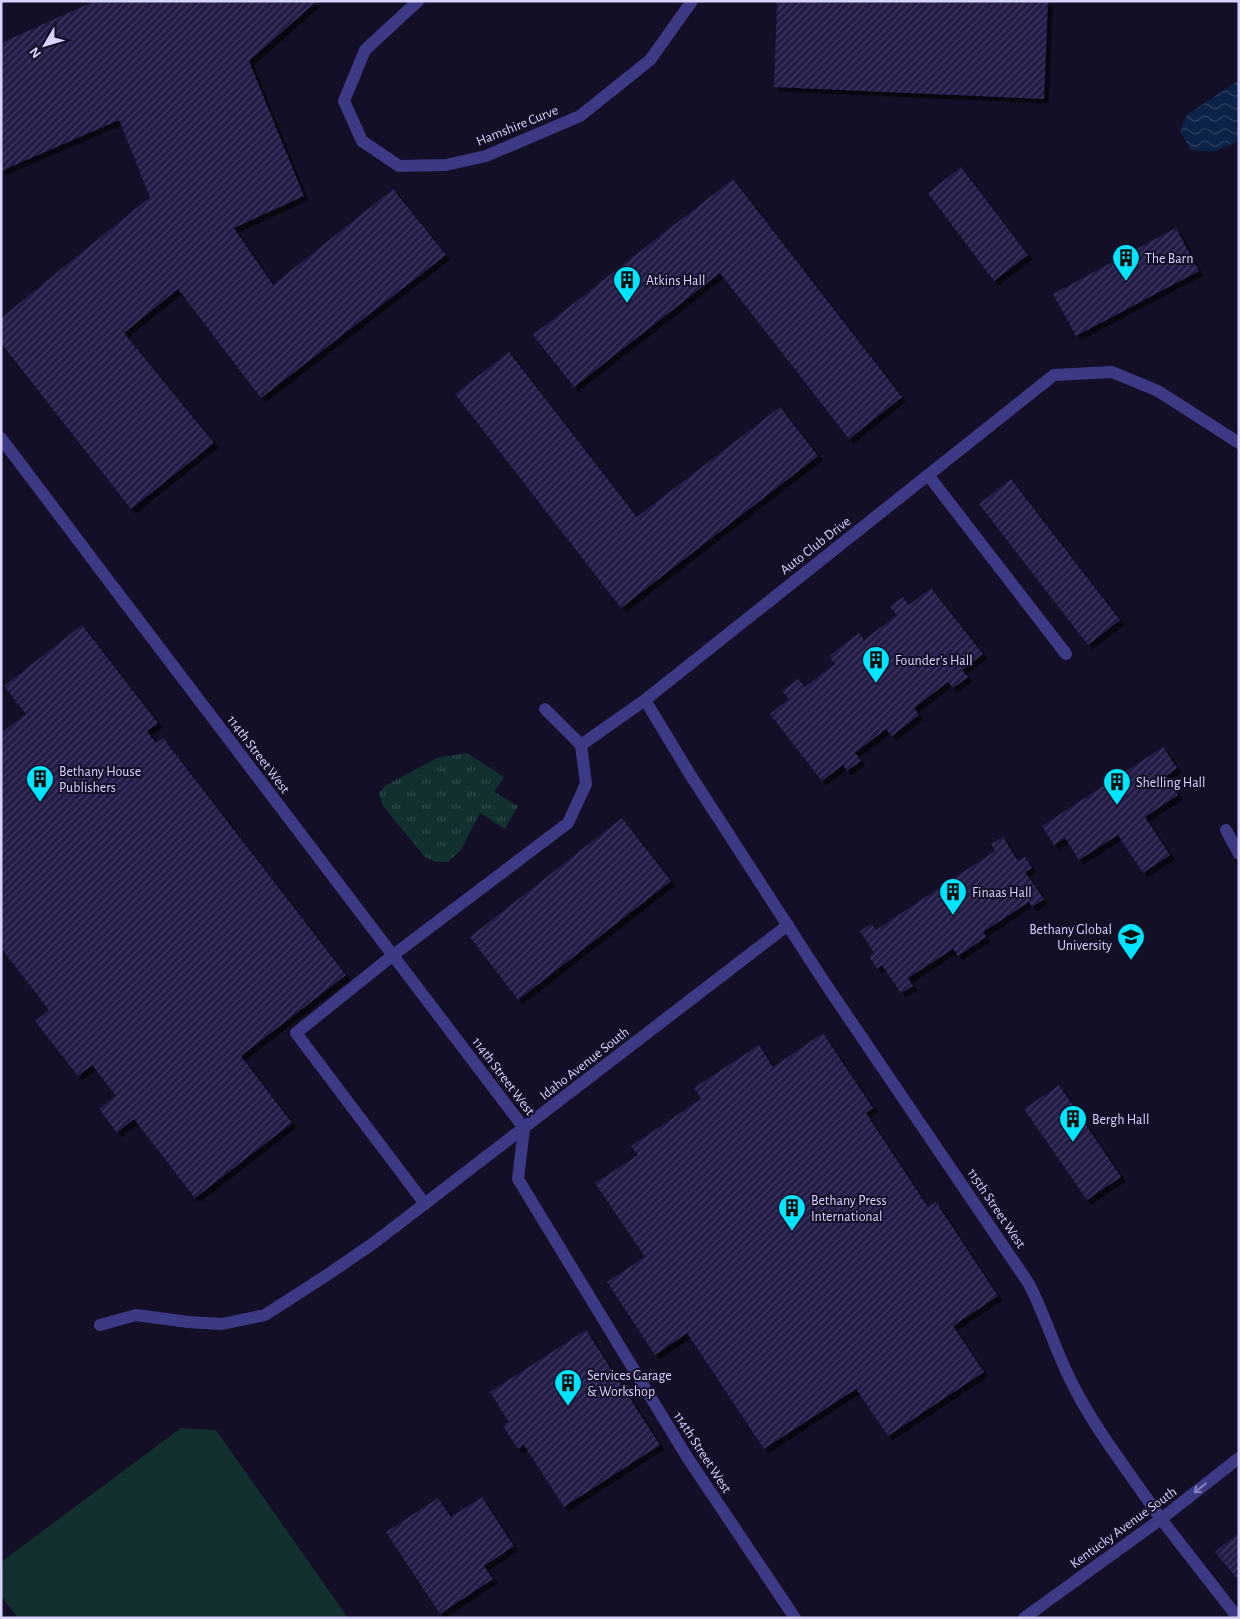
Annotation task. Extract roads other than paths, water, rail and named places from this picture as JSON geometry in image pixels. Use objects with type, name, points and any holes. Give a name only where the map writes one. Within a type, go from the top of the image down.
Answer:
[{"type":"street","name":"Hamshire Curve","points":[[418,1],[365,50],[344,101],[362,141],[399,166],[446,165],[486,156],[580,116],[650,60],[692,1]]},
{"type":"street","name":"Auto Club Drive","points":[[581,744],[645,700],[1054,375],[1112,372],[1158,391],[1239,443]]},
{"type":"street","name":"114th Street West","points":[[1,438],[524,1128],[518,1179],[687,1457],[795,1618]]},
{"type":"street","points":[[928,475],[1066,654]]},
{"type":"street","points":[[645,700],[691,776],[788,925]]},
{"type":"street","points":[[424,1204],[296,1033],[392,956],[568,823],[586,784],[581,744],[545,709]]},
{"type":"street","points":[[1226,830],[1239,854]]},
{"type":"street","name":"Idaho Avenue South","points":[[100,1325],[136,1315],[188,1322],[222,1324],[266,1315],[375,1242],[788,925]]},
{"type":"street","name":"115th Street West","points":[[788,925],[825,983],[1029,1284],[1073,1386],[1104,1435],[1161,1519],[1238,1618]]},
{"type":"street","name":"Kentucky Avenue South","points":[[1028,1616],[1161,1519],[1239,1458]]},
{"type":"water","points":[[1239,80],[1239,141],[1213,152],[1191,150],[1180,131],[1187,115]]},
{"type":"place","name":"The Barn","points":[[1126,282]]},
{"type":"place","name":"Atkins Hall","points":[[627,304]]},
{"type":"place","name":"Founder's Hall","points":[[876,684]]},
{"type":"place","name":"Bethany House Publishers","points":[[40,803]]},
{"type":"place","name":"Shelling Hall","points":[[1117,806]]},
{"type":"place","name":"Finaas Hall","points":[[953,916]]},
{"type":"place","name":"Bethany Global University","points":[[1131,961]]},
{"type":"place","name":"Bergh Hall","points":[[1073,1143]]},
{"type":"place","name":"Bethany Press International","points":[[792,1232]]},
{"type":"place","name":"Services Garage & Workshop","points":[[568,1407]]}]
